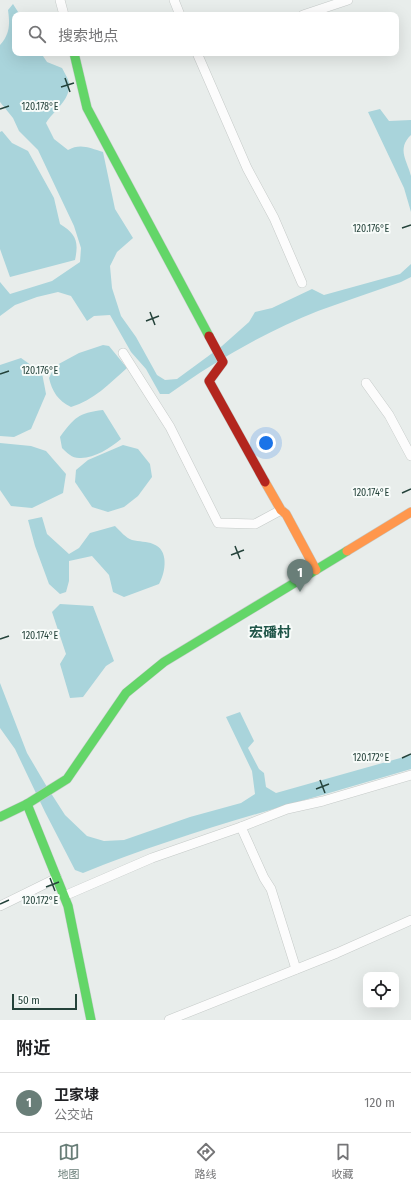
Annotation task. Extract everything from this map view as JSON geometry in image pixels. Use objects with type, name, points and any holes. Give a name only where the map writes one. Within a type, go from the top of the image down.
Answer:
[{"type":"street","points":[[60,0],[63,12]]},
{"type":"street","points":[[174,0],[179,12]]},
{"type":"street","points":[[312,12],[348,0]]},
{"type":"street","points":[[75,56],[87,108],[223,362],[209,381],[282,510],[286,514],[316,570]]},
{"type":"street","points":[[198,56],[247,168],[274,218],[302,284]]},
{"type":"street","points":[[123,353],[170,427],[218,523],[255,524],[282,510]]},
{"type":"street","points":[[366,383],[389,414],[411,456]]},
{"type":"street","points":[[0,817],[31,801],[67,779],[126,693],[164,662],[411,512]]},
{"type":"street","points":[[64,896],[152,858],[241,827],[287,809],[323,802],[411,775]]},
{"type":"street","points":[[31,801],[68,906],[91,1020]]},
{"type":"street","points":[[241,827],[264,878],[271,889],[296,969]]},
{"type":"street","points":[[0,906],[57,878]]},
{"type":"street","points":[[169,1020],[296,969],[411,920]]},
{"type":"water","points":[[13,4],[18,12],[12,12],[12,56],[43,56],[47,62],[62,68],[67,77],[69,89],[65,100],[46,123],[54,139],[68,150],[81,147],[103,152],[115,209],[133,238],[117,252],[110,266],[112,288],[121,316],[136,337],[157,375],[165,380],[177,379],[222,346],[249,322],[255,312],[272,308],[312,289],[324,295],[400,274],[411,264],[411,277],[401,282],[318,311],[279,328],[222,359],[169,394],[160,394],[146,369],[131,352],[110,315],[94,316],[87,321],[71,296],[58,292],[37,297],[15,305],[0,316],[0,282],[10,294],[52,281],[80,262],[81,248],[74,226],[38,150],[19,131],[13,118],[0,102],[0,45],[7,33],[9,24],[8,10]]},
{"type":"water","points":[[380,109],[389,121],[411,120],[411,135],[404,145],[404,156],[411,176],[411,212],[404,188],[368,112]]},
{"type":"water","points":[[2,131],[12,143],[28,151],[54,198],[60,224],[70,231],[75,239],[77,248],[75,260],[10,277],[0,249],[0,132]]},
{"type":"water","points":[[103,345],[109,346],[127,368],[94,396],[71,407],[66,405],[56,395],[50,383],[49,378],[55,366],[79,353]]},
{"type":"water","points":[[21,358],[42,373],[46,394],[31,429],[14,437],[0,436],[0,365]]},
{"type":"water","points":[[103,410],[121,439],[102,452],[86,458],[73,457],[68,454],[62,448],[60,437],[69,425],[82,415]]},
{"type":"water","points":[[0,443],[31,446],[46,451],[66,474],[63,493],[32,508],[11,506],[0,490]]},
{"type":"water","points":[[123,445],[138,449],[150,464],[152,477],[138,496],[124,507],[108,512],[92,507],[75,482],[76,470],[88,460]]},
{"type":"water","points":[[42,517],[47,534],[69,554],[79,548],[90,533],[115,526],[130,539],[151,543],[158,547],[162,551],[165,561],[159,584],[124,597],[113,592],[109,575],[92,556],[69,561],[69,581],[66,592],[60,594],[49,584],[35,546],[28,520]]},
{"type":"water","points":[[60,604],[93,606],[114,661],[106,666],[83,697],[70,698],[60,664],[66,654],[52,612]]},
{"type":"water","points":[[0,683],[27,753],[65,815],[87,836],[104,841],[124,840],[190,817],[241,803],[255,794],[252,771],[226,717],[240,712],[254,741],[248,748],[259,769],[264,773],[266,787],[276,793],[411,755],[411,769],[204,830],[83,873],[75,870],[15,749],[0,728]]},
{"type":"traffic: fast","points":[[75,56],[87,108],[209,336]]},
{"type":"traffic: fast","points":[[0,817],[27,804],[67,779],[126,693],[164,662],[347,551]]},
{"type":"traffic: fast","points":[[27,804],[68,906],[91,1020]]},
{"type":"traffic: slow","points":[[265,482],[281,510],[286,514],[316,570]]},
{"type":"traffic: slow","points":[[347,551],[411,512]]},
{"type":"traffic: jam","points":[[209,336],[223,362],[209,381],[265,482]]},
{"type":"place","name":"卫家埭","points":[[300,592]]},
{"type":"district","name":"宏磻村","points":[[270,632]]}]
